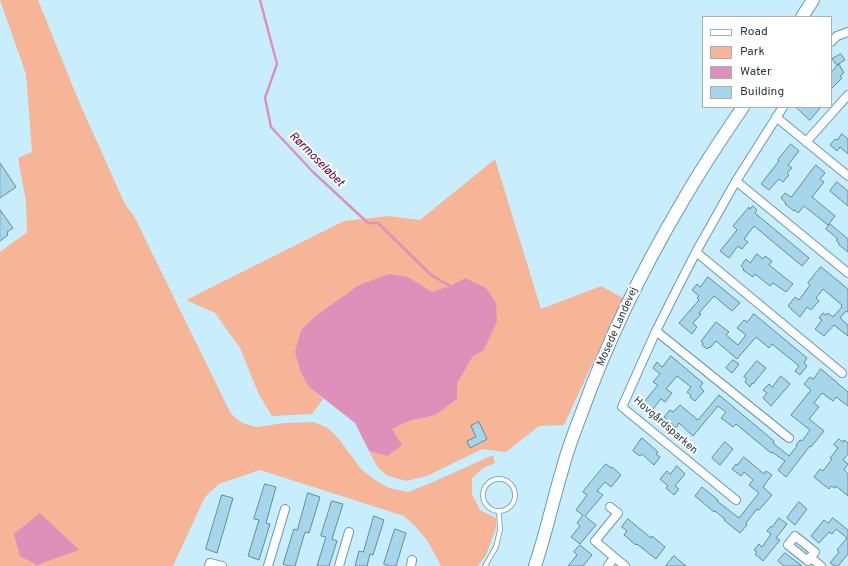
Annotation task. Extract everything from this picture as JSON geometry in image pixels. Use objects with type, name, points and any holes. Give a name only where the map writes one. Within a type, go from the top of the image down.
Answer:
[{"type":"main road","points":[[803,16],[813,0]]},
{"type":"main road","name":"Mosede Landevej","points":[[535,566],[563,466],[603,358],[627,306],[680,205],[710,156],[742,108]]},
{"type":"street","points":[[832,41],[837,36],[848,32]]},
{"type":"street","points":[[806,142],[848,95]]},
{"type":"street","name":"Hovgårdsparken","points":[[736,500],[622,407],[656,331],[696,252],[736,181],[782,108]]},
{"type":"street","points":[[776,117],[848,176]]},
{"type":"street","points":[[736,181],[848,273]]},
{"type":"street","points":[[696,252],[842,373]]},
{"type":"street","points":[[656,331],[789,438]]},
{"type":"street","points":[[610,507],[618,513],[595,541],[624,566]]},
{"type":"street","points":[[268,566],[285,509]]},
{"type":"street","points":[[339,566],[349,532]]},
{"type":"street","points":[[810,557],[821,566]]},
{"type":"street","points":[[608,566],[614,558]]},
{"type":"street","points":[[210,566],[210,563],[222,566]]},
{"type":"lane","points":[[498,478],[507,480],[513,486],[515,495],[513,503],[507,509],[499,511],[490,509],[484,503],[482,495],[484,486],[490,480],[498,478]]},
{"type":"lane","points":[[485,566],[496,546],[500,530],[499,511]]},
{"type":"green space","points":[[0,0],[38,0],[80,104],[125,204],[134,216],[231,414],[242,423],[256,427],[285,423],[314,422],[328,428],[339,439],[361,469],[375,480],[389,488],[408,492],[493,455],[495,463],[483,468],[472,478],[472,494],[480,510],[496,518],[496,528],[486,555],[478,566],[441,566],[427,540],[404,516],[260,470],[219,484],[205,497],[173,566],[0,566],[0,252],[27,232],[26,202],[18,158],[32,152],[26,74]]},
{"type":"green space","points":[[495,159],[541,309],[601,286],[623,298],[564,425],[539,426],[506,452],[482,449],[427,476],[407,481],[388,476],[378,468],[369,451],[387,456],[391,429],[409,421],[436,415],[457,399],[457,384],[473,356],[465,278],[432,293],[408,277],[309,387],[323,399],[312,414],[272,416],[259,395],[240,348],[215,313],[186,300],[344,221],[388,216],[420,220]]},
{"type":"water","points":[[389,274],[408,277],[432,292],[450,286],[465,278],[486,288],[496,303],[497,322],[483,351],[473,356],[457,384],[457,399],[436,415],[409,421],[392,429],[402,445],[387,456],[369,451],[355,423],[309,387],[301,373],[295,352],[301,330],[317,315],[359,285]]},
{"type":"water","points":[[40,513],[79,550],[37,565],[20,556],[14,534]]},
{"type":"building","points":[[841,54],[845,60],[837,65],[832,59]]},
{"type":"building","points":[[839,64],[844,73],[840,76],[842,78],[832,88],[832,72]]},
{"type":"building","points":[[797,108],[820,108],[810,120]]},
{"type":"building","points":[[842,134],[848,139],[848,154],[840,147],[837,151],[830,145]]},
{"type":"building","points":[[791,144],[799,151],[788,165],[792,168],[787,173],[789,175],[783,182],[779,179],[769,190],[761,184]]},
{"type":"building","points":[[0,163],[16,187],[0,198]]},
{"type":"building","points":[[816,165],[825,173],[820,179],[824,182],[812,197],[835,216],[828,225],[804,206],[798,213],[795,210],[794,211],[785,204],[786,203],[781,198],[785,193],[791,197]]},
{"type":"building","points":[[837,182],[848,191],[848,206],[830,191]]},
{"type":"building","points":[[753,206],[757,210],[755,213],[809,258],[802,266],[754,226],[744,239],[748,242],[742,249],[738,246],[729,258],[720,251],[737,230],[733,226],[749,207],[750,209]]},
{"type":"building","points":[[0,210],[13,228],[7,232],[8,235],[0,241]]},
{"type":"building","points":[[830,224],[848,239],[848,252],[838,244],[839,243],[836,240],[838,239],[826,229]]},
{"type":"building","points":[[757,254],[763,259],[765,256],[772,261],[769,265],[793,284],[786,292],[773,283],[770,286],[755,274],[753,277],[743,270],[744,269],[741,266],[746,259],[750,263]]},
{"type":"building","points":[[821,267],[848,289],[848,312],[846,311],[840,318],[848,325],[848,336],[834,325],[824,336],[815,329],[822,320],[819,318],[823,313],[826,315],[828,313],[833,317],[842,307],[842,305],[823,289],[816,298],[819,301],[811,310],[807,307],[800,317],[788,306],[795,297],[799,300],[810,285],[808,283]]},
{"type":"building","points":[[708,277],[740,303],[732,311],[714,296],[699,313],[701,314],[693,323],[697,327],[692,334],[679,323],[699,300],[697,298],[699,296],[692,290],[697,284],[700,287]]},
{"type":"building","points":[[754,314],[807,358],[804,363],[807,366],[800,375],[795,371],[799,366],[772,344],[769,348],[756,337],[737,359],[716,341],[710,348],[709,347],[707,349],[702,345],[703,343],[701,341],[716,322],[729,332],[726,335],[738,345],[746,335],[737,328],[744,320],[747,322]]},
{"type":"building","points":[[671,356],[703,383],[700,387],[704,391],[695,401],[687,392],[691,387],[677,376],[666,389],[672,393],[665,402],[661,399],[653,409],[644,402],[658,385],[653,382],[660,374],[653,368],[657,362],[662,367]]},
{"type":"building","points":[[733,360],[739,364],[732,373],[726,368]]},
{"type":"building","points":[[757,361],[766,368],[750,387],[745,382],[747,379],[744,377]]},
{"type":"building","points":[[821,369],[848,392],[848,406],[836,397],[833,401],[822,393],[814,403],[819,407],[809,419],[824,431],[811,447],[810,446],[786,477],[778,470],[785,461],[772,452],[771,453],[736,424],[733,427],[721,418],[726,412],[718,406],[693,436],[679,423],[676,428],[664,417],[670,410],[673,412],[680,405],[698,420],[719,395],[774,441],[773,443],[789,456],[800,440],[802,441],[810,430],[791,415],[811,390],[804,384],[810,377],[813,379]]},
{"type":"building","points":[[781,376],[790,384],[771,406],[763,398],[767,393],[763,390],[769,384],[772,387]]},
{"type":"building","points":[[479,422],[487,439],[470,448],[467,441],[476,437],[471,426]]},
{"type":"building","points":[[642,438],[658,452],[656,454],[660,457],[654,465],[642,454],[640,456],[633,451]]},
{"type":"building","points":[[839,439],[848,443],[848,454],[843,460],[848,464],[844,470],[848,474],[848,496],[836,486],[835,488],[831,486],[829,489],[814,477],[820,469],[823,471],[832,459],[830,458],[838,448],[834,445]]},
{"type":"building","points":[[725,442],[733,449],[720,465],[712,458]]},
{"type":"building","points":[[744,457],[764,474],[766,471],[772,475],[763,487],[772,495],[759,510],[757,509],[740,533],[724,520],[725,519],[695,496],[702,487],[739,518],[759,493],[749,485],[753,480],[744,472],[741,476],[732,469]]},
{"type":"building","points":[[606,464],[621,475],[611,487],[605,482],[597,491],[603,495],[585,516],[596,525],[580,544],[571,537],[580,526],[577,523],[583,515],[576,510],[587,495],[583,492]]},
{"type":"building","points":[[677,466],[685,474],[675,486],[679,489],[674,495],[666,488],[668,486],[660,479],[667,471],[670,474]]},
{"type":"building","points":[[265,484],[276,487],[266,523],[270,524],[259,560],[248,556],[259,520],[254,519]]},
{"type":"building","points":[[308,493],[320,497],[309,533],[305,532],[295,566],[289,566],[283,564],[294,529],[297,530]]},
{"type":"building","points":[[222,495],[233,498],[217,553],[206,549]]},
{"type":"building","points":[[332,501],[343,504],[332,539],[337,541],[329,566],[317,566],[326,537],[321,536]]},
{"type":"building","points":[[799,502],[807,509],[795,525],[787,518]]},
{"type":"building","points":[[374,516],[384,520],[373,555],[370,554],[367,566],[355,566],[359,551],[363,552]]},
{"type":"building","points":[[779,518],[787,524],[776,538],[780,540],[763,561],[755,554],[757,552],[754,550],[759,544],[762,547],[771,534],[767,531]]},
{"type":"building","points":[[833,518],[848,530],[848,554],[838,566],[830,563],[839,552],[837,550],[847,538],[836,529],[832,534],[829,532],[819,543],[811,536],[824,520],[828,523]]},
{"type":"building","points":[[628,519],[651,538],[652,536],[665,547],[656,559],[624,535],[627,531],[622,527]]},
{"type":"building","points":[[395,529],[406,533],[396,566],[389,566],[384,564]]},
{"type":"building","points":[[580,545],[592,555],[583,566],[568,566],[577,555],[574,552]]},
{"type":"building","points":[[785,553],[802,566],[784,566],[778,561]]},
{"type":"building","points":[[674,556],[686,566],[666,566]]},
{"type":"waterway","name":"Rørmoseløbet","points":[[260,0],[277,64],[265,98],[271,127],[313,172],[368,223],[378,223],[431,275],[450,286]]}]
